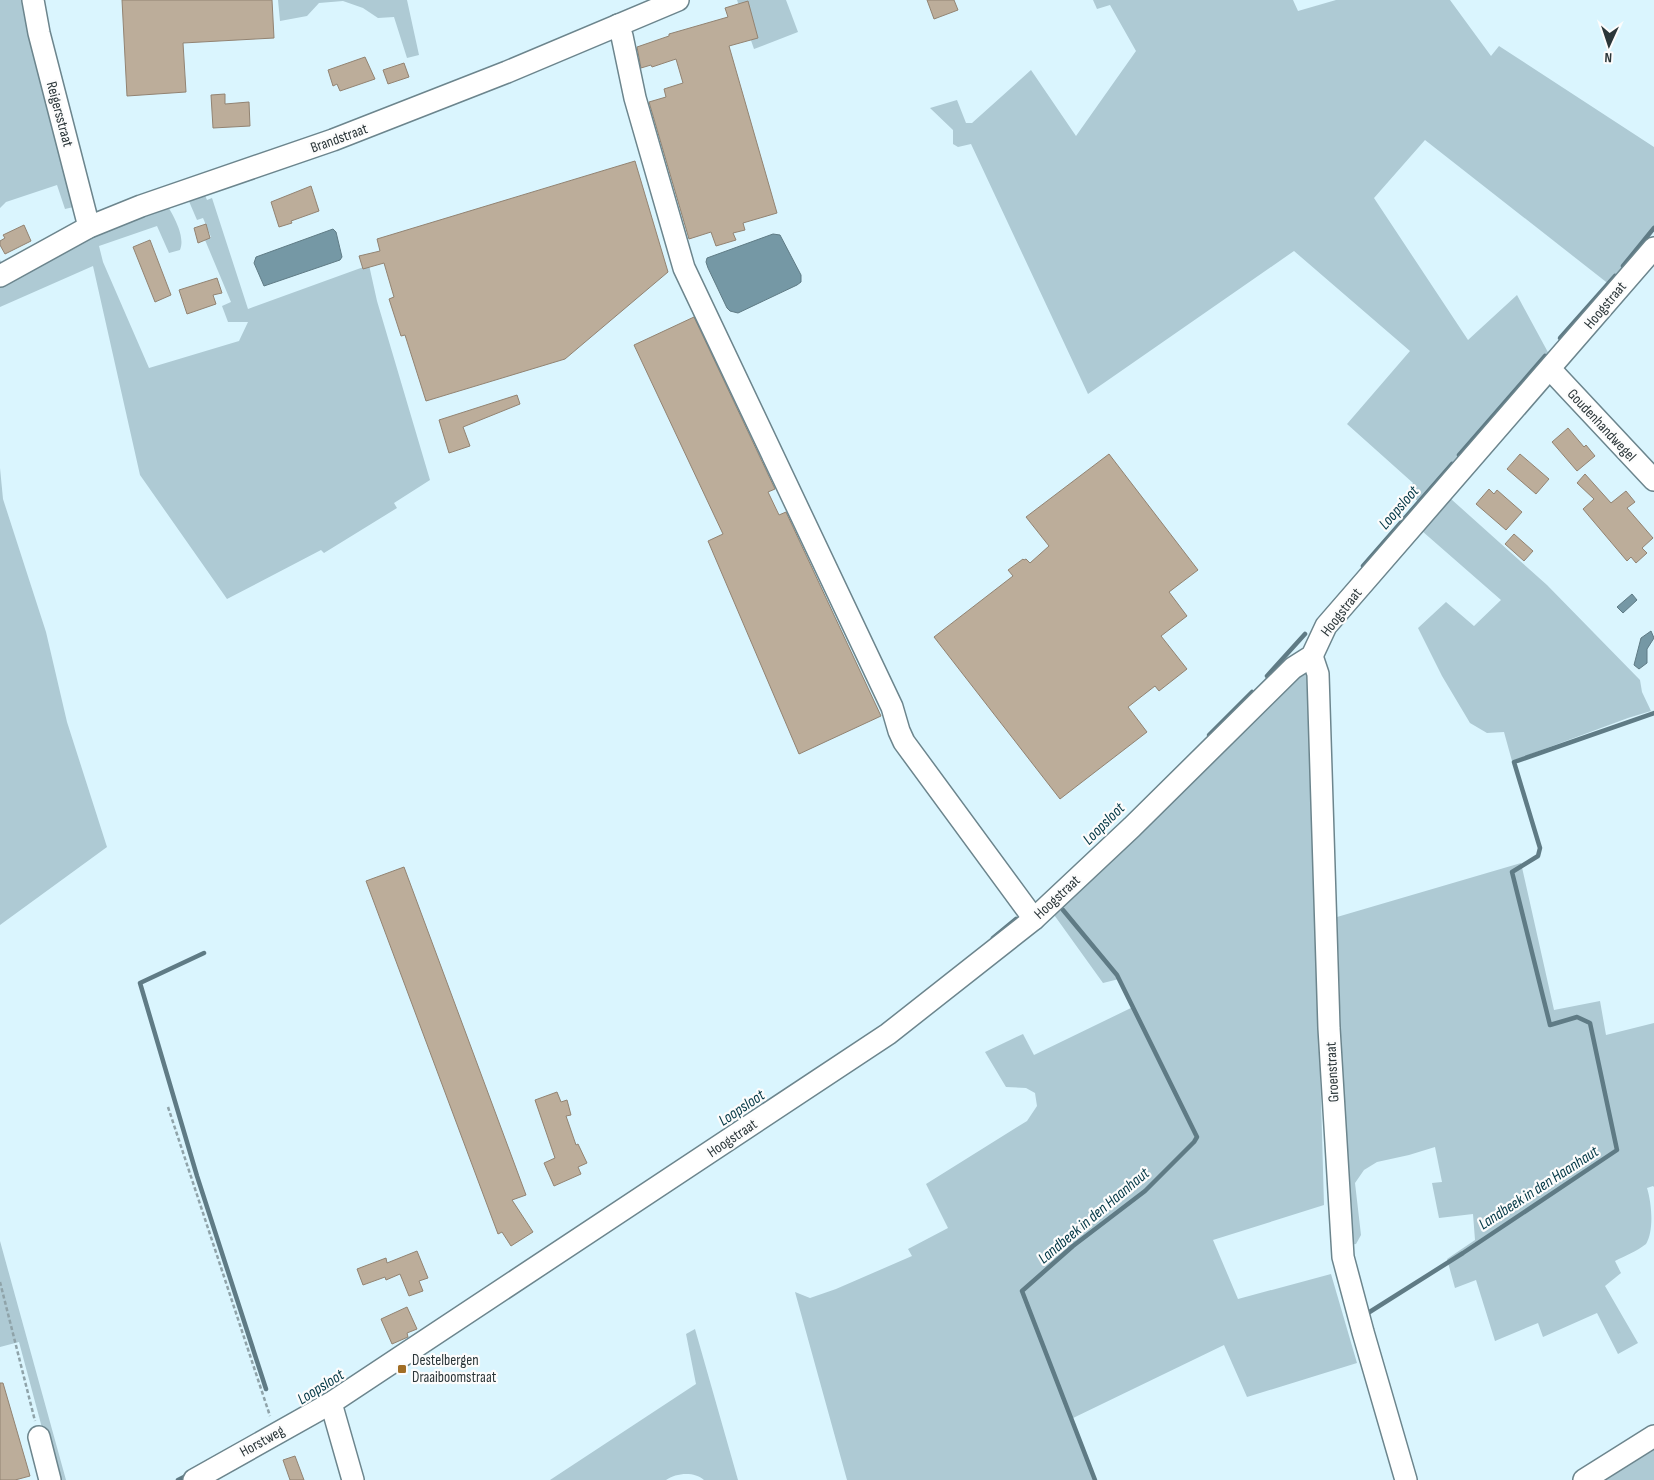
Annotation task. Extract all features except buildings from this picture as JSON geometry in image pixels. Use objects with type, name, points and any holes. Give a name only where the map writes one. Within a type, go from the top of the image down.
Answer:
[{"type":"street","name":"Reigersstraat","points":[[33,0],[39,34],[89,227]]},
{"type":"street","name":"Brandstraat","points":[[0,276],[89,227],[141,206],[333,140],[507,72],[678,0]]},
{"type":"street","points":[[618,25],[635,98],[684,268],[892,707],[899,732],[904,742],[1034,919]]},
{"type":"street","name":"Hoogstraat","points":[[331,1403],[888,1034],[1034,919],[1293,668],[1312,656],[1326,626],[1654,248]]},
{"type":"street","name":"Goudenhandwegel","points":[[1550,369],[1654,480]]},
{"type":"street","name":"Groenstraat","points":[[1312,656],[1318,674],[1330,1028],[1343,1257],[1362,1332],[1406,1480]]},
{"type":"street","points":[[331,1403],[353,1480]]},
{"type":"street","name":"Horstweg","points":[[194,1480],[331,1403]]},
{"type":"street","points":[[1584,1480],[1654,1436]]},
{"type":"street","points":[[39,1437],[50,1480]]},
{"type":"path","points":[[168,1107],[276,1434]]},
{"type":"path","points":[[0,1282],[39,1437]]},
{"type":"shaded area","points":[[0,0],[26,0],[78,206],[65,209],[57,185],[6,202],[0,208]]},
{"type":"shaded area","points":[[278,0],[407,0],[419,55],[407,58],[394,17],[378,18],[363,8],[343,1],[319,3],[307,16],[280,21]]},
{"type":"shaded area","points":[[737,0],[786,0],[798,32],[754,49]]},
{"type":"shaded area","points":[[1093,0],[1293,0],[1298,11],[1336,0],[1450,0],[1491,56],[1499,46],[1654,147],[1654,231],[1610,285],[1425,140],[1374,198],[1468,340],[1517,295],[1550,356],[1421,504],[1407,492],[1413,483],[1347,424],[1410,351],[1294,251],[1088,394],[971,144],[958,147],[953,144],[953,130],[930,108],[957,100],[966,123],[972,123],[1031,70],[1076,136],[1136,51],[1110,5],[1097,9]]},
{"type":"shaded area","points":[[159,191],[179,228],[181,236],[180,250],[169,253],[157,226],[99,246],[103,262],[149,368],[239,341],[248,322],[228,322],[222,306],[231,302],[205,240],[211,237],[203,218],[197,220],[188,199],[204,193],[207,200],[212,198],[248,309],[369,265],[377,301],[430,480],[394,503],[397,508],[324,553],[321,550],[227,599],[140,475],[93,266],[0,307],[0,260],[2,263]]},
{"type":"shaded area","points":[[333,229],[336,232],[342,257],[340,260],[264,286],[254,263],[256,257]]},
{"type":"shaded area","points":[[773,234],[780,235],[801,275],[801,282],[738,313],[730,311],[708,268],[707,258]]},
{"type":"shaded area","points":[[0,468],[3,499],[46,632],[67,722],[107,847],[0,925]]},
{"type":"shaded area","points":[[1451,499],[1547,585],[1640,680],[1642,692],[1651,711],[1512,761],[1504,732],[1487,733],[1470,723],[1442,676],[1418,628],[1446,602],[1474,626],[1501,600],[1422,531]]},
{"type":"shaded area","points":[[1632,594],[1637,600],[1623,613],[1617,607]]},
{"type":"shaded area","points":[[1651,631],[1654,638],[1647,649],[1647,663],[1639,669],[1634,665],[1641,638]]},
{"type":"shaded area","points":[[1303,667],[1309,674],[1324,1205],[1213,1240],[1238,1299],[1331,1274],[1357,1363],[1247,1397],[1224,1345],[1071,1419],[1095,1480],[847,1480],[795,1292],[810,1298],[836,1289],[912,1256],[908,1249],[948,1228],[926,1184],[1027,1121],[1037,1106],[1035,1093],[1026,1088],[1006,1087],[985,1052],[1023,1034],[1034,1055],[1133,1007],[1119,979],[1103,983],[1052,912]]},
{"type":"shaded area","points":[[1521,863],[1554,1010],[1600,1001],[1606,1035],[1654,1023],[1654,1187],[1647,1188],[1651,1209],[1649,1239],[1646,1244],[1615,1261],[1621,1273],[1605,1286],[1638,1343],[1618,1354],[1597,1313],[1543,1337],[1538,1323],[1495,1341],[1476,1280],[1455,1288],[1447,1259],[1475,1240],[1473,1214],[1439,1218],[1432,1183],[1442,1182],[1435,1147],[1377,1162],[1364,1170],[1355,1183],[1361,1235],[1356,1244],[1348,1245],[1337,917]]},
{"type":"shaded area","points":[[0,1241],[66,1480],[56,1480],[19,1342],[0,1347]]},
{"type":"shaded area","points":[[695,1329],[738,1480],[704,1480],[695,1475],[685,1474],[666,1480],[550,1480],[696,1384],[686,1334]]},
{"type":"shaded area","points":[[1654,1443],[1654,1480],[1595,1480]]},
{"type":"waterway","name":"Loopsloot","points":[[1623,266],[1654,228]]},
{"type":"waterway","name":"Loopsloot","points":[[1560,338],[1615,276]]},
{"type":"waterway","name":"Loopsloot","points":[[1459,455],[1545,356]]},
{"type":"waterway","name":"Loopsloot","points":[[1363,566],[1452,464]]},
{"type":"waterway","name":"Loopsloot","points":[[1267,676],[1305,634]]},
{"type":"waterway","name":"Loopsloot","points":[[1209,735],[1252,692]]},
{"type":"waterway","name":"Landbeek in den Haanhaut","points":[[1368,1313],[1463,1253],[1617,1150],[1590,1023],[1577,1017],[1550,1025],[1512,872],[1538,856],[1540,848],[1514,762],[1654,713]]},
{"type":"waterway","name":"Landbeek in den Haanhaut","points":[[1063,910],[1117,975],[1197,1137],[1145,1191],[1073,1246],[1022,1291],[1095,1480]]},
{"type":"waterway","name":"Loopsloot","points":[[993,938],[1016,919]]},
{"type":"waterway","points":[[204,953],[140,983],[197,1176],[266,1389]]},
{"type":"waterway","name":"Loopsloot","points":[[178,1480],[188,1475]]},
{"type":"place","name":"Destelbergen Draaiboomstraat","points":[[402,1369]]}]
